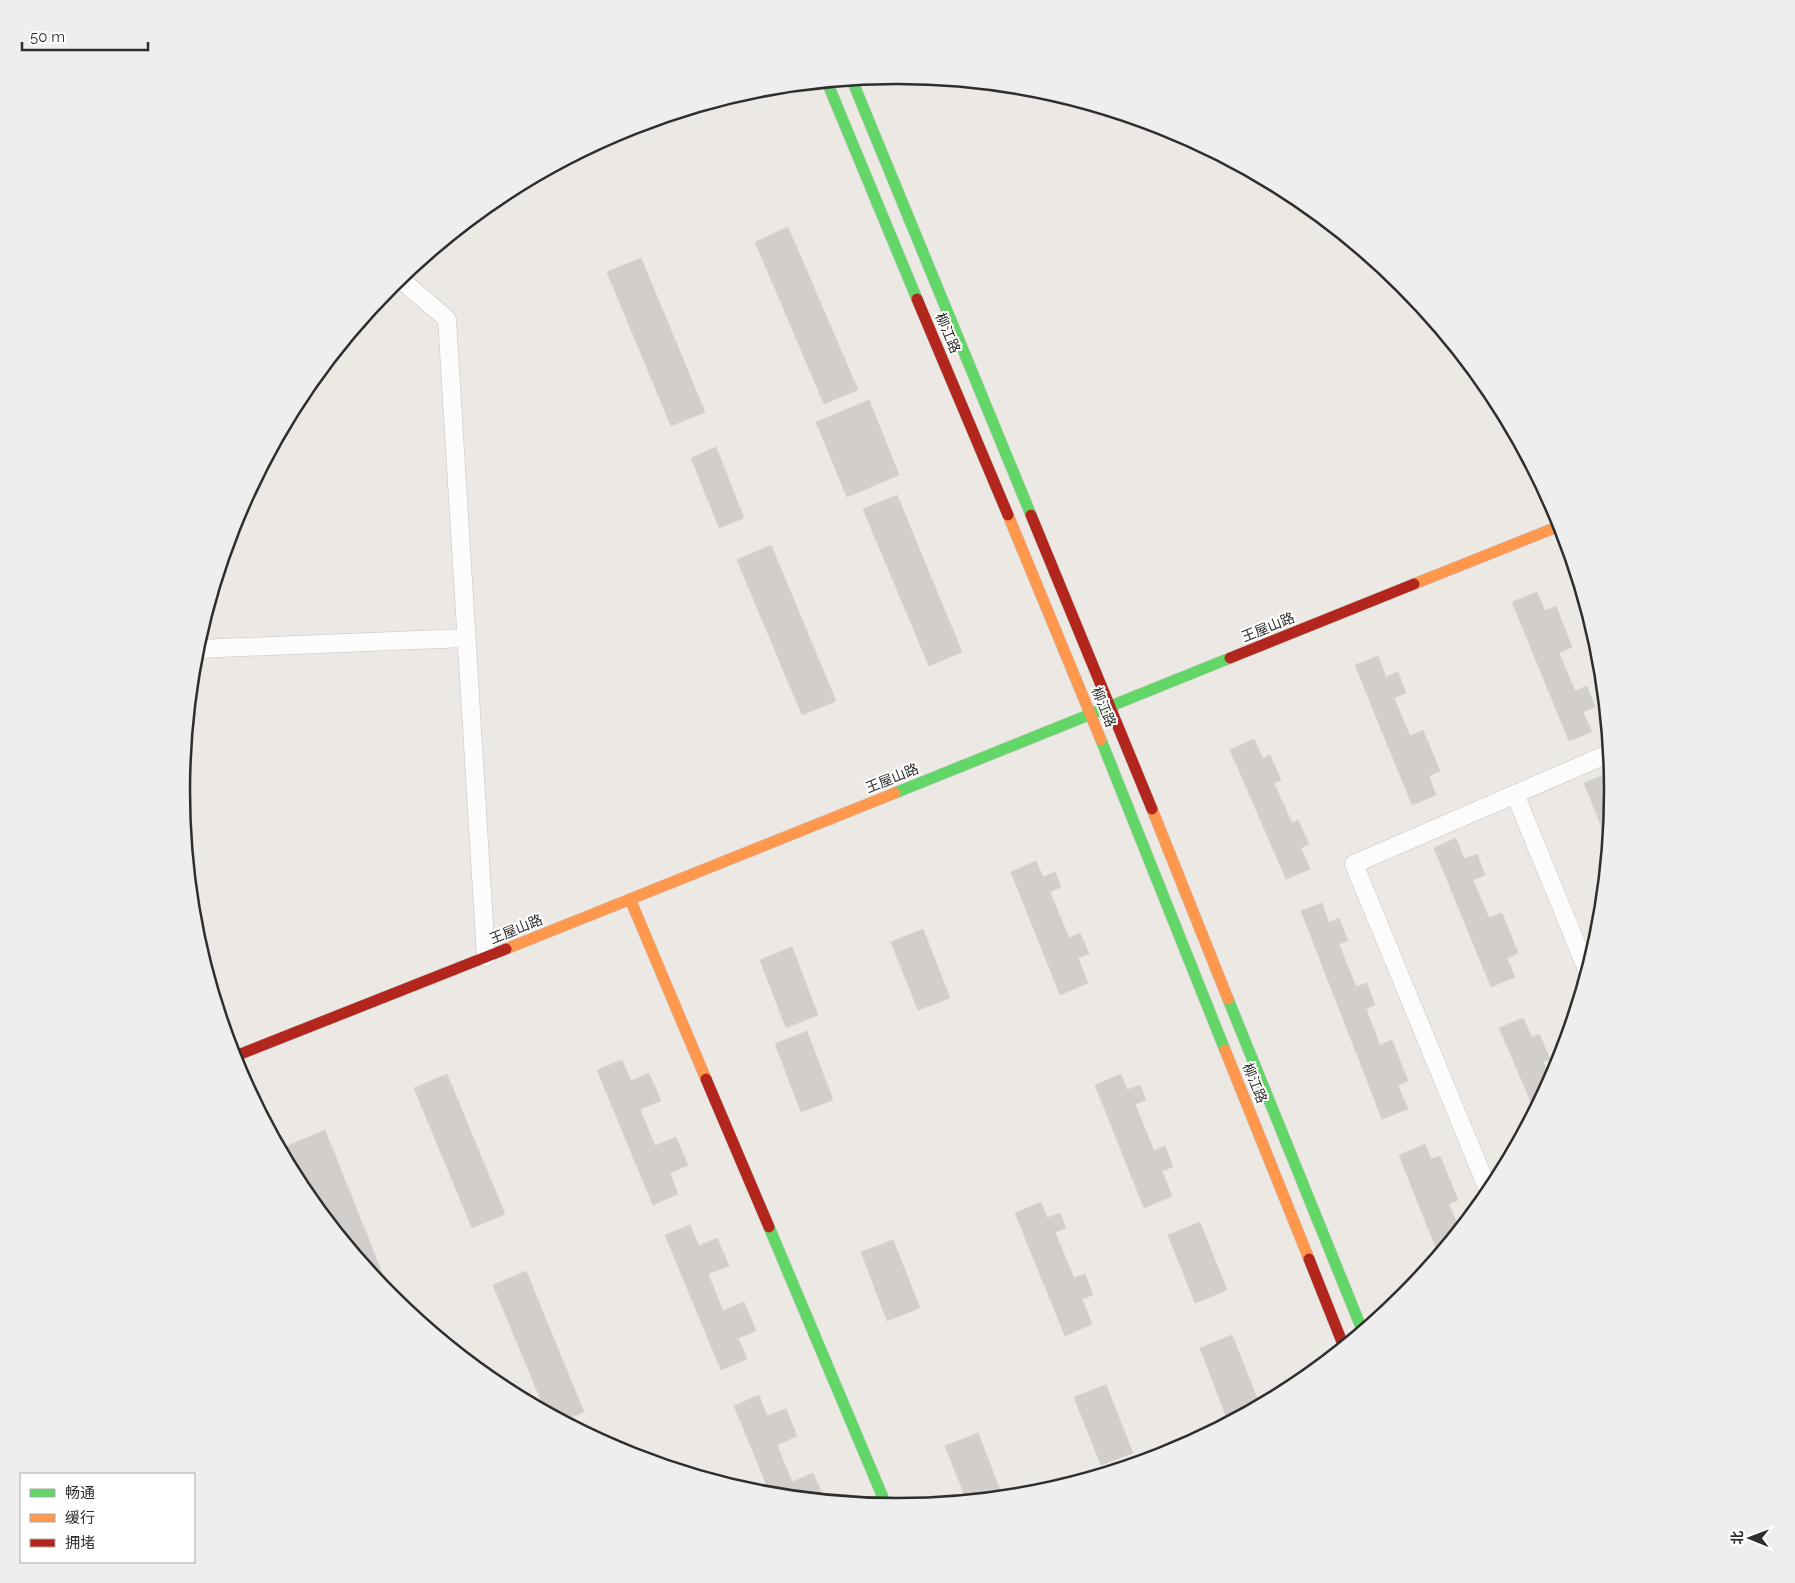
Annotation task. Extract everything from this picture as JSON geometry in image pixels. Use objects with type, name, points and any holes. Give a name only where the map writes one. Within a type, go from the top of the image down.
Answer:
[{"type":"street","name":"柳江路","points":[[854,85],[1110,706],[1361,1327]]},
{"type":"street","name":"柳江路","points":[[829,87],[1091,714],[1342,1342]]},
{"type":"street","points":[[406,283],[447,319],[486,957]]},
{"type":"street","name":"王屋山路","points":[[241,1054],[1110,706],[1555,532]]},
{"type":"street","points":[[204,649],[466,638]]},
{"type":"street","points":[[1486,1185],[1354,864],[1604,755]]},
{"type":"street","points":[[1515,794],[1584,962]]},
{"type":"street","points":[[630,899],[883,1499]]},
{"type":"building","points":[[788,227],[858,390],[824,404],[755,242]]},
{"type":"building","points":[[641,258],[705,412],[671,426],[607,272]]},
{"type":"building","points":[[869,400],[899,475],[847,497],[816,422]]},
{"type":"building","points":[[716,447],[744,518],[719,528],[691,458]]},
{"type":"building","points":[[897,495],[962,652],[929,666],[863,509]]},
{"type":"building","points":[[771,545],[836,701],[802,715],[737,560]]},
{"type":"building","points":[[1537,592],[1545,611],[1556,606],[1572,647],[1559,653],[1575,691],[1587,686],[1595,707],[1583,712],[1592,732],[1569,741],[1512,602]]},
{"type":"building","points":[[1378,656],[1386,677],[1398,672],[1406,693],[1394,698],[1410,736],[1423,730],[1440,771],[1429,776],[1436,795],[1412,805],[1355,665]]},
{"type":"building","points":[[1254,739],[1263,759],[1270,755],[1281,780],[1274,783],[1292,823],[1298,820],[1309,844],[1301,848],[1310,869],[1286,879],[1230,750]]},
{"type":"building","points":[[1605,775],[1604,833],[1584,783]]},
{"type":"building","points":[[1456,838],[1464,859],[1477,854],[1485,875],[1473,880],[1489,918],[1502,913],[1518,953],[1507,958],[1515,977],[1491,987],[1434,848]]},
{"type":"building","points":[[1036,861],[1043,877],[1055,872],[1061,887],[1050,892],[1069,938],[1080,933],[1089,954],[1078,958],[1088,983],[1060,995],[1011,872]]},
{"type":"building","points":[[1322,903],[1329,923],[1339,918],[1348,941],[1339,944],[1356,987],[1367,983],[1375,1005],[1366,1009],[1380,1045],[1392,1040],[1408,1081],[1398,1085],[1408,1109],[1382,1119],[1301,911]]},
{"type":"building","points":[[923,929],[950,998],[918,1010],[891,942]]},
{"type":"building","points":[[792,947],[818,1015],[786,1028],[760,960]]},
{"type":"building","points":[[1523,1018],[1532,1037],[1539,1034],[1550,1059],[1543,1062],[1547,1071],[1532,1105],[1499,1028]]},
{"type":"building","points":[[807,1031],[833,1100],[801,1112],[775,1044]]},
{"type":"building","points":[[622,1060],[631,1081],[649,1073],[661,1101],[640,1109],[655,1146],[676,1137],[688,1165],[670,1173],[678,1194],[653,1205],[597,1070]]},
{"type":"building","points":[[447,1074],[505,1214],[472,1228],[414,1088]]},
{"type":"building","points":[[1121,1074],[1127,1090],[1140,1085],[1146,1100],[1135,1104],[1154,1151],[1165,1146],[1173,1167],[1162,1171],[1172,1196],[1144,1208],[1095,1085]]},
{"type":"building","points":[[325,1130],[384,1279],[336,1222],[309,1185],[286,1147]]},
{"type":"building","points":[[1425,1144],[1431,1159],[1440,1156],[1458,1200],[1449,1204],[1457,1224],[1437,1250],[1399,1155]]},
{"type":"building","points":[[1041,1202],[1047,1218],[1060,1213],[1066,1228],[1055,1232],[1074,1278],[1085,1274],[1093,1295],[1082,1299],[1092,1324],[1065,1336],[1015,1213]]},
{"type":"building","points":[[1200,1222],[1227,1290],[1195,1303],[1168,1235]]},
{"type":"building","points":[[690,1225],[699,1246],[717,1238],[729,1266],[708,1274],[723,1311],[744,1302],[756,1331],[738,1338],[747,1359],[721,1370],[665,1235]]},
{"type":"building","points":[[893,1240],[920,1308],[887,1321],[861,1252]]},
{"type":"building","points":[[526,1271],[584,1412],[569,1418],[542,1403],[493,1285]]},
{"type":"building","points":[[1232,1335],[1258,1400],[1226,1416],[1200,1348]]},
{"type":"building","points":[[1106,1385],[1133,1453],[1101,1465],[1074,1397]]},
{"type":"building","points":[[759,1395],[767,1416],[786,1409],[797,1436],[777,1445],[792,1482],[813,1473],[822,1495],[767,1487],[734,1406]]},
{"type":"building","points":[[978,1433],[1000,1491],[965,1496],[945,1446]]},
{"type":"traffic: fast","points":[[854,85],[1031,515]]},
{"type":"traffic: fast","points":[[829,87],[917,299]]},
{"type":"traffic: fast","points":[[895,793],[1230,658]]},
{"type":"traffic: fast","points":[[1101,740],[1225,1050]]},
{"type":"traffic: fast","points":[[1228,999],[1361,1327]]},
{"type":"traffic: fast","points":[[769,1227],[883,1499]]},
{"type":"traffic: slow","points":[[1008,515],[1101,740]]},
{"type":"traffic: slow","points":[[1414,584],[1554,528]]},
{"type":"traffic: slow","points":[[506,949],[895,793]]},
{"type":"traffic: slow","points":[[1152,809],[1228,999]]},
{"type":"traffic: slow","points":[[630,899],[706,1079]]},
{"type":"traffic: slow","points":[[1225,1050],[1309,1259]]},
{"type":"traffic: jam","points":[[917,299],[1008,515]]},
{"type":"traffic: jam","points":[[1031,515],[1152,809]]},
{"type":"traffic: jam","points":[[1230,658],[1414,584]]},
{"type":"traffic: jam","points":[[241,1054],[506,949]]},
{"type":"traffic: jam","points":[[706,1079],[769,1227]]},
{"type":"traffic: jam","points":[[1309,1259],[1342,1342]]}]
